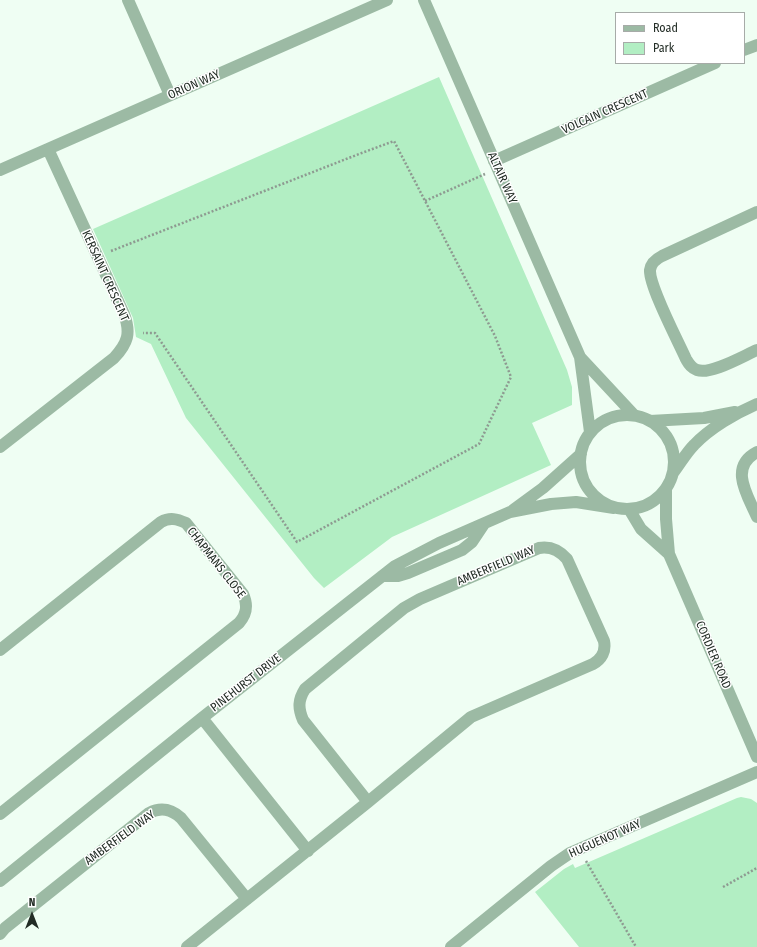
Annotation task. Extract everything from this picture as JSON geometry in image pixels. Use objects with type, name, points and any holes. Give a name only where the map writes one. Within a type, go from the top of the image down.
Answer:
[{"type":"street","points":[[128,0],[170,95]]},
{"type":"street","name":"ORION WAY","points":[[0,170],[387,0]]},
{"type":"street","name":"ALTAIR WAY","points":[[424,0],[580,357],[590,432]]},
{"type":"street","points":[[745,50],[757,45]]},
{"type":"street","name":"VOLCAIN CRESCENT","points":[[496,165],[713,64]]},
{"type":"street","name":"KERSAINT CRESCENT","points":[[0,447],[114,358],[125,344],[128,334],[127,322],[124,314],[48,149]]},
{"type":"street","points":[[757,212],[662,256],[652,263],[650,271],[654,287],[686,359],[692,368],[703,371],[711,370],[757,350]]},
{"type":"street","name":"ALTAIR WAY","points":[[580,357],[634,415]]},
{"type":"street","points":[[740,411],[704,418],[650,420],[634,415],[618,416],[602,421],[590,432],[582,446],[579,462],[582,478],[589,491],[600,501],[614,508],[629,509],[643,506],[656,499],[666,488],[672,474],[694,445],[713,429],[740,411],[757,404]]},
{"type":"street","points":[[650,420],[662,431],[671,445],[674,459],[672,474]]},
{"type":"street","points":[[757,452],[753,454],[744,464],[741,475],[742,484],[757,517]]},
{"type":"street","name":"PINEHURST DRIVE","points":[[0,881],[202,718],[395,566],[439,543],[510,512],[543,488],[581,454]]},
{"type":"street","name":"CORDIER ROAD","points":[[666,488],[666,519],[669,554],[757,757]]},
{"type":"street","name":"PINEHURST DRIVE","points":[[510,512],[551,504],[576,502],[614,508]]},
{"type":"street","name":"CORDIER ROAD","points":[[629,509],[641,529],[669,554]]},
{"type":"street","name":"CHAPMANS CLOSE","points":[[0,650],[165,519],[180,520],[186,523],[243,594],[246,600],[246,613],[239,622],[0,814]]},
{"type":"street","name":"AMBERFIELD WAY","points":[[188,947],[308,851],[471,718],[593,664],[600,658],[604,651],[604,641],[567,559],[560,552],[549,547],[539,548],[410,604],[304,689],[299,706],[303,720],[368,802]]},
{"type":"street","points":[[202,718],[308,851]]},
{"type":"street","name":"HUGUENOT WAY","points":[[451,947],[570,853],[757,772]]},
{"type":"street","name":"AMBERFIELD WAY","points":[[0,934],[5,928],[81,866],[149,813],[158,810],[169,810],[181,818],[247,900]]},
{"type":"path","points":[[98,257],[352,156],[394,142],[495,336],[511,377],[480,444],[297,542],[155,333],[128,334]]},
{"type":"path","points":[[425,201],[496,165]]},
{"type":"path","points":[[588,864],[636,947]]},
{"type":"path","points":[[723,887],[757,868]]},
{"type":"green space","points":[[439,77],[567,370],[572,387],[572,405],[532,423],[551,465],[392,537],[324,588],[314,578],[186,418],[151,344],[136,337],[133,318],[93,229]]},
{"type":"green space","points":[[741,797],[751,799],[757,803],[757,947],[579,947],[535,892],[564,869],[573,864],[575,868]]}]
